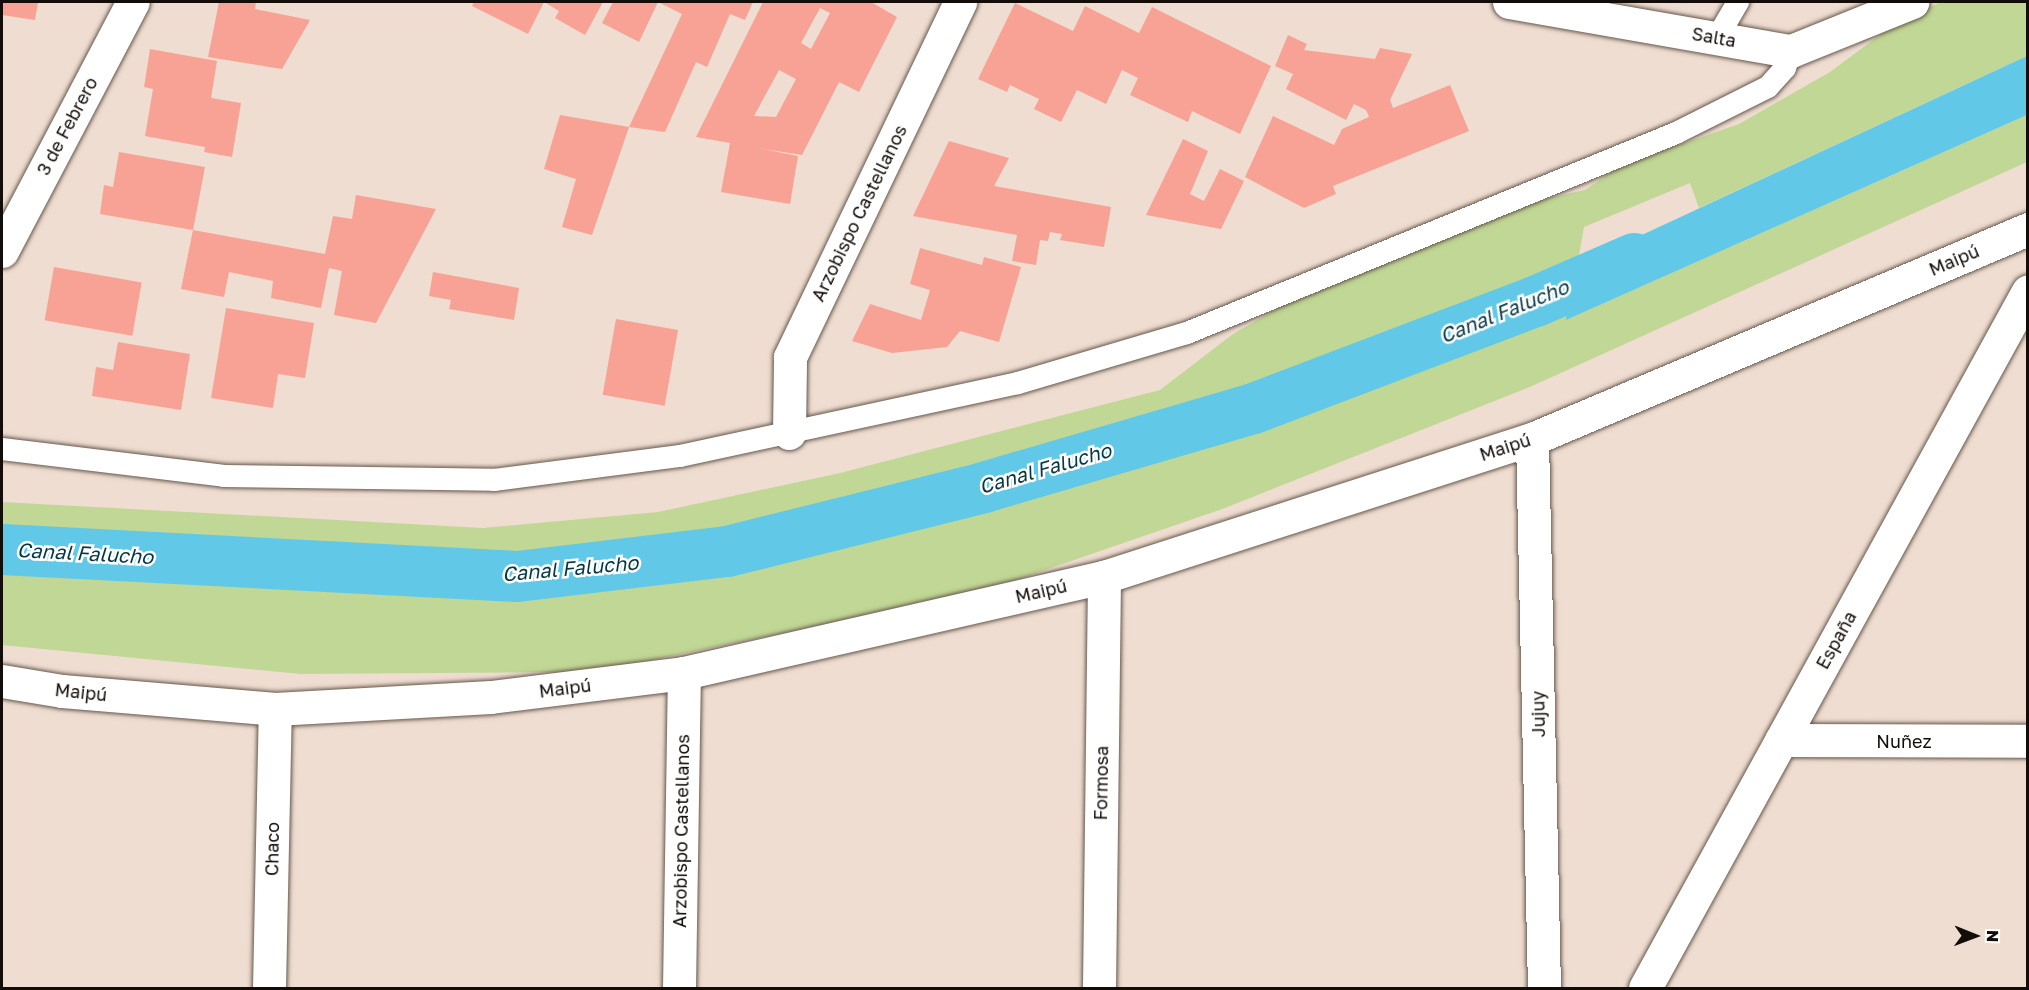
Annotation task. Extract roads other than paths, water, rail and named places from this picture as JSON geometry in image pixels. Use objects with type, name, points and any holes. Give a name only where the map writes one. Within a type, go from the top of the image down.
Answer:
[{"type":"street","name":"3 de Febrero","points":[[2,251],[133,2]]},
{"type":"street","name":"Arzobispo Castellanos","points":[[789,433],[790,357],[960,2]]},
{"type":"street","name":"Salta","points":[[1509,2],[1791,51]]},
{"type":"street","points":[[1791,51],[1912,2]]},
{"type":"street","name":"Maipú","points":[[2,681],[62,691],[275,708],[491,697],[684,673],[1104,577],[1532,439],[2028,229]]},
{"type":"street","name":"España","points":[[1645,988],[2028,291]]},
{"type":"street","name":"Jujuy","points":[[1532,439],[1544,988]]},
{"type":"street","name":"Formosa","points":[[1099,988],[1104,577]]},
{"type":"street","name":"Arzobispo Castellanos","points":[[679,988],[684,673]]},
{"type":"street","name":"Chaco","points":[[269,988],[275,708]]},
{"type":"street","name":"Nuñez","points":[[1781,740],[2028,741]]},
{"type":"lane","points":[[1717,38],[1738,2]]},
{"type":"lane","points":[[2,448],[224,476],[494,480],[680,456],[1018,383],[1187,333],[1676,133],[1768,87],[1785,68],[1791,51]]},
{"type":"water","points":[[2027,56],[2027,115],[1566,320],[1573,267]]},
{"type":"waterway","name":"Canal Falucho","points":[[2,549],[517,576],[727,551],[983,487],[1253,408],[1535,301],[1634,258]]}]
